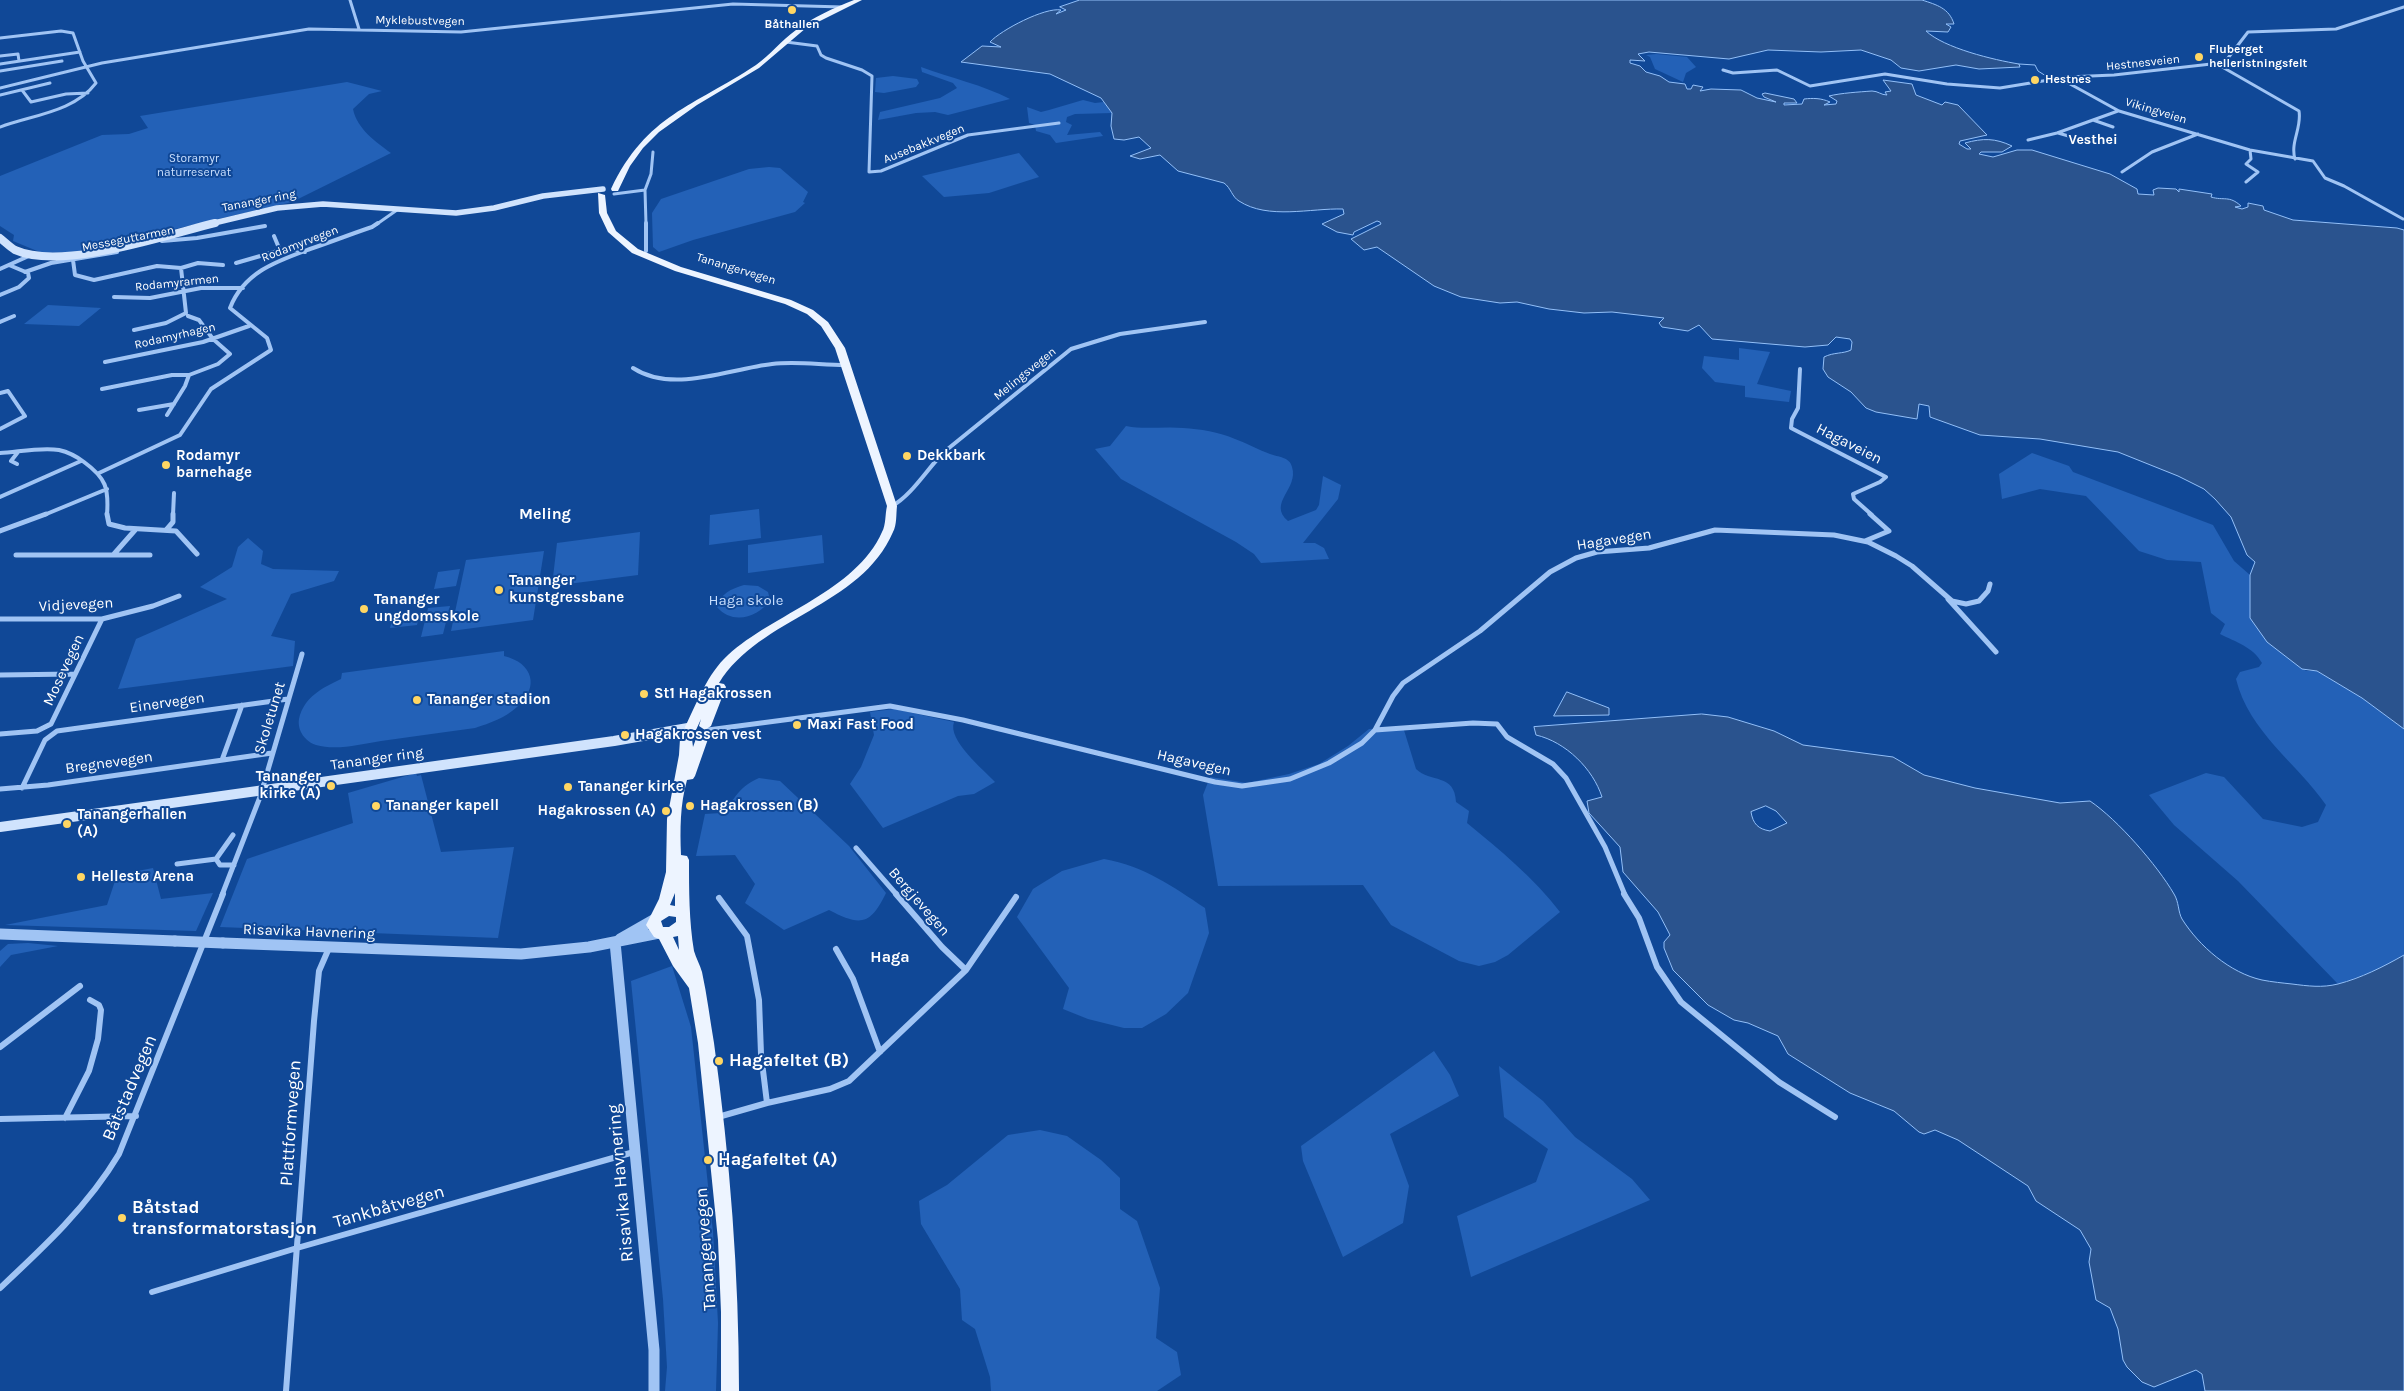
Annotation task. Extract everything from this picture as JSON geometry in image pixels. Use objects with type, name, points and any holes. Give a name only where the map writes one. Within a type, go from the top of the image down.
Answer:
[{"type":"main road","points":[[608,192],[643,142],[660,125],[759,66],[802,28],[858,0]]},
{"type":"main road","name":"Tananger ring","points":[[0,238],[5,245],[15,250],[31,254],[66,255],[97,251],[292,206],[323,204],[456,213],[559,194],[608,192]]},
{"type":"main road","name":"Tanangervegen","points":[[608,192],[606,218],[617,238],[646,256],[678,269],[788,302],[810,312],[832,332],[845,365],[892,506],[891,524],[884,541],[872,557],[850,577],[752,648],[727,674],[688,777],[682,805],[680,834],[686,952],[694,971],[706,1043],[727,1240],[730,1312],[730,1391]]},
{"type":"main road","name":"Tanangervegen","points":[[695,985],[678,962],[659,925],[673,880],[674,805],[685,759],[687,733],[719,673],[732,658],[759,637],[783,624]]},
{"type":"main road","points":[[687,733],[693,741],[705,732]]},
{"type":"main road","name":"Tananger ring","points":[[0,828],[640,737],[687,733]]},
{"type":"main road","points":[[669,910],[683,916],[675,931],[659,925],[669,910]]},
{"type":"street","points":[[350,0],[359,29]]},
{"type":"street","name":"Myklebustvegen","points":[[0,88],[87,67],[324,28],[461,32],[733,4],[843,7]]},
{"type":"street","points":[[2216,64],[2226,61],[2248,32],[2336,29],[2356,23],[2370,16],[2404,7]]},
{"type":"street","points":[[0,38],[68,31],[74,34],[79,50],[96,83],[89,93],[62,107],[0,126]]},
{"type":"street","name":"Ausebakkvegen","points":[[786,42],[816,46],[823,57],[862,70],[872,76],[869,172],[881,171],[968,135],[1059,123]]},
{"type":"street","points":[[0,64],[79,50]]},
{"type":"street","points":[[0,56],[19,54],[19,61]]},
{"type":"street","points":[[24,67],[27,60]]},
{"type":"street","points":[[0,72],[62,61]]},
{"type":"street","points":[[2216,64],[2299,111],[2301,119],[2293,153],[2295,159]]},
{"type":"street","name":"Hestnesveien","points":[[1722,70],[1733,73],[1777,70],[1810,86],[1885,74],[1947,84],[2014,88],[2061,78],[2216,64]]},
{"type":"street","name":"Vikingveien","points":[[2061,78],[2118,110],[2250,150],[2313,161],[2326,178],[2404,219]]},
{"type":"street","points":[[0,94],[50,83]]},
{"type":"street","points":[[22,90],[31,102],[66,94],[89,93]]},
{"type":"street","points":[[2028,140],[2058,133],[2118,110]]},
{"type":"street","points":[[2092,120],[2113,127]]},
{"type":"street","points":[[2058,133],[2079,140]]},
{"type":"street","points":[[2122,172],[2152,152],[2198,134]]},
{"type":"street","points":[[2246,182],[2258,172],[2246,164],[2251,159],[2250,150]]},
{"type":"street","points":[[646,251],[645,190],[651,174],[653,152]]},
{"type":"street","points":[[608,192],[645,190]]},
{"type":"street","name":"Rodamyrvegen","points":[[99,473],[180,435],[211,389],[267,354],[270,350],[270,343],[230,308],[242,288],[262,268],[372,227],[397,210]]},
{"type":"street","name":"Messeguttarmen","points":[[25,272],[51,263],[170,239],[196,238],[265,226]]},
{"type":"street","points":[[274,236],[279,248]]},
{"type":"street","points":[[236,263],[263,256],[279,248],[294,247],[304,252]]},
{"type":"street","points":[[0,269],[31,254]]},
{"type":"street","points":[[73,260],[75,275],[82,279],[90,280],[155,266],[181,268],[198,263],[223,265]]},
{"type":"street","points":[[0,295],[28,280],[29,274],[9,265]]},
{"type":"street","points":[[134,330],[166,323],[183,315],[187,310],[181,279],[181,268]]},
{"type":"street","name":"Rodamyrarmen","points":[[114,297],[150,298],[202,288],[242,288]]},
{"type":"street","points":[[0,322],[14,316]]},
{"type":"street","points":[[102,388],[172,375],[189,375],[218,364],[228,358],[230,354],[213,340],[199,320],[188,316]]},
{"type":"street","name":"Melingsvegen","points":[[892,506],[905,499],[944,452],[1071,350],[1086,342],[1120,334],[1168,329],[1205,322]]},
{"type":"street","name":"Rodamyrhagen","points":[[105,362],[213,340],[249,326]]},
{"type":"street","points":[[633,368],[638,373],[647,377],[668,380],[772,364],[845,365]]},
{"type":"street","name":"Hagaveien","points":[[1800,369],[1798,408],[1792,420],[1791,428],[1886,477],[1882,482],[1858,490],[1853,494],[1854,499],[1889,531],[1886,534],[1864,541]]},
{"type":"street","points":[[168,415],[186,384],[189,375]]},
{"type":"street","points":[[127,389],[129,383]]},
{"type":"street","points":[[0,392],[8,391],[25,416],[0,429]]},
{"type":"street","points":[[139,410],[174,404]]},
{"type":"street","points":[[0,453],[66,451],[99,473],[107,489],[108,524],[136,529],[167,529],[180,533],[196,554]]},
{"type":"street","points":[[17,464],[11,460],[18,452]]},
{"type":"street","points":[[0,497],[81,461]]},
{"type":"street","points":[[0,531],[24,524],[88,495],[107,489]]},
{"type":"street","points":[[167,529],[173,522],[174,493]]},
{"type":"street","points":[[114,554],[136,529]]},
{"type":"street","name":"Hagavegen","points":[[705,732],[890,706],[963,720],[1215,782],[1242,786],[1290,779],[1311,772],[1362,743],[1374,730],[1393,696],[1407,679],[1480,631],[1550,572],[1576,558],[1597,552],[1649,548],[1715,530],[1726,529],[1834,535],[1864,541]]},
{"type":"street","points":[[1864,541],[1911,566],[1948,598],[1996,652]]},
{"type":"street","points":[[16,554],[150,555]]},
{"type":"street","points":[[1948,598],[1969,604],[1981,602],[1989,593],[1990,584]]},
{"type":"street","name":"Vidjevegen","points":[[0,619],[102,619],[153,606],[179,596]]},
{"type":"street","name":"Mosevegen","points":[[0,734],[44,729],[55,720],[74,674],[102,619]]},
{"type":"street","name":"Skoletunet","points":[[262,790],[302,654]]},
{"type":"street","points":[[0,675],[74,674]]},
{"type":"street","name":"Einervegen","points":[[22,788],[45,740],[64,729],[288,699]]},
{"type":"street","points":[[222,760],[242,705]]},
{"type":"street","points":[[1374,730],[1497,724],[1507,738],[1553,764],[1566,778],[1605,847],[1623,892],[1639,918],[1649,950],[1669,987],[1701,1020],[1780,1082],[1835,1117]]},
{"type":"street","name":"Bregnevegen","points":[[0,789],[22,788],[272,753]]},
{"type":"street","name":"Båtstadvegen","points":[[0,1288],[59,1233],[87,1202],[119,1154],[136,1116],[262,790]]},
{"type":"street","points":[[177,864],[216,859],[233,836]]},
{"type":"street","name":"Bergjevegen","points":[[856,848],[942,947],[966,970]]},
{"type":"street","points":[[216,859],[220,865],[234,865]]},
{"type":"street","points":[[715,1118],[767,1103],[841,1086],[880,1052],[966,970],[1016,897]]},
{"type":"street","points":[[719,898],[747,936],[760,1000],[761,1054],[767,1103]]},
{"type":"street","name":"Risavika Havnering","points":[[0,934],[522,954],[566,950],[615,942],[659,925]]},
{"type":"street","name":"Risavika Havnering","points":[[615,942],[654,1350],[654,1391]]},
{"type":"street","name":"Plattformvegen","points":[[286,1391],[315,1013],[320,971],[329,948]]},
{"type":"street","points":[[836,949],[853,979],[880,1052]]},
{"type":"street","points":[[0,1047],[80,986]]},
{"type":"street","points":[[65,1118],[89,1071],[98,1039],[101,1010],[99,1005],[90,1000]]},
{"type":"street","points":[[0,1119],[136,1116]]},
{"type":"street","name":"Tankbåtvegen","points":[[152,1292],[297,1248],[635,1152]]},
{"type":"green space","points":[[1646,55],[1687,57],[1696,67],[1686,73],[1683,82],[1655,69],[1650,57]]},
{"type":"green space","points":[[921,67],[1010,99],[948,115],[935,112],[916,113],[878,120],[880,112],[940,98],[957,88],[953,83],[922,72]]},
{"type":"green space","points":[[893,76],[917,79],[919,83],[916,87],[884,93],[875,92],[876,78]]},
{"type":"green space","name":"Storamyr naturreservat","points":[[347,82],[382,91],[369,94],[353,109],[363,129],[373,140],[391,153],[292,202],[75,252],[42,253],[13,241],[14,235],[0,226],[0,176],[102,135],[129,134],[148,128],[140,116]]},
{"type":"green space","points":[[1083,100],[1095,103],[1104,102],[1112,113],[1075,114],[1067,117],[1066,122],[1072,125],[1067,135],[1100,132],[1103,136],[1056,143],[1050,135],[1036,131],[1035,125],[1029,123],[1027,107],[1041,112]]},
{"type":"green space","points":[[1019,153],[1039,177],[989,193],[944,197],[922,176]]},
{"type":"green space","points":[[780,168],[808,192],[803,202],[805,203],[795,212],[693,240],[659,252],[653,247],[652,213],[661,199],[749,169]]},
{"type":"green space","points":[[48,305],[101,308],[79,326],[24,324]]},
{"type":"green space","points":[[1739,348],[1770,352],[1757,384],[1791,391],[1789,402],[1745,397],[1745,386],[1715,382],[1702,368],[1704,356],[1739,360]]},
{"type":"green space","points":[[1126,426],[1209,431],[1244,442],[1286,459],[1291,464],[1293,475],[1281,508],[1282,514],[1288,521],[1316,510],[1319,505],[1323,476],[1341,485],[1338,499],[1303,543],[1315,543],[1324,548],[1329,559],[1261,563],[1254,554],[1236,542],[1121,479],[1095,449],[1110,446]]},
{"type":"green space","points":[[2032,453],[2069,466],[2073,472],[2213,525],[2234,561],[2250,575],[2250,618],[2306,671],[2317,671],[2362,698],[2404,729],[2404,955],[2378,970],[2338,984],[2238,881],[2174,825],[2149,795],[2206,773],[2224,777],[2263,819],[2302,827],[2318,822],[2326,805],[2263,731],[2251,715],[2242,698],[2236,679],[2240,672],[2259,667],[2262,663],[2249,649],[2220,634],[2225,624],[2211,613],[2201,562],[2167,560],[2139,551],[2086,496],[2040,489],[2002,499],[1999,474]]},
{"type":"green space","points":[[759,509],[761,538],[709,545],[710,515]]},
{"type":"green space","points":[[640,532],[638,575],[552,586],[557,543]]},
{"type":"green space","points":[[822,535],[824,563],[748,573],[748,545]]},
{"type":"green space","points":[[248,538],[263,551],[261,564],[273,569],[339,571],[334,581],[291,594],[271,636],[295,641],[293,666],[118,689],[136,639],[227,599],[200,587],[232,567],[238,547]]},
{"type":"green space","name":"Tananger kunstgressbane","points":[[544,551],[533,620],[451,631],[466,560]]},
{"type":"green space","points":[[460,569],[456,586],[434,589],[438,572]]},
{"type":"green space","name":"Haga skole","points":[[744,585],[758,586],[768,592],[770,600],[759,611],[745,617],[730,616],[723,613],[717,607],[721,598],[727,592]]},
{"type":"green space","points":[[450,606],[443,634],[421,637],[428,608]]},
{"type":"green space","points":[[419,616],[417,625],[390,628],[392,620]]},
{"type":"green space","points":[[504,651],[504,656],[514,659],[527,670],[531,684],[529,692],[517,707],[492,722],[475,728],[340,747],[324,747],[312,744],[306,739],[299,728],[301,711],[309,699],[341,679],[342,673]]},
{"type":"green space","points":[[894,709],[954,722],[953,729],[961,746],[995,782],[974,794],[958,796],[883,828],[850,784],[861,767],[874,735],[870,712]]},
{"type":"green space","points":[[1403,727],[1416,769],[1447,783],[1455,793],[1456,802],[1469,811],[1467,823],[1528,876],[1560,912],[1508,955],[1495,962],[1479,966],[1459,961],[1391,925],[1363,885],[1218,886],[1203,795],[1210,777],[1247,783],[1289,774],[1319,764],[1348,746],[1369,729]]},
{"type":"green space","points":[[416,773],[417,776],[421,775],[441,852],[514,847],[498,938],[220,927],[247,859],[353,823],[348,793]]},
{"type":"green space","points":[[759,778],[780,781],[849,846],[886,893],[875,912],[869,917],[863,920],[849,919],[829,910],[784,930],[745,903],[755,884],[735,855],[696,856],[705,814],[721,813],[745,786]]},
{"type":"green space","points":[[1104,859],[1145,872],[1205,908],[1209,933],[1188,993],[1166,1014],[1142,1028],[1124,1028],[1088,1019],[1063,1009],[1069,988],[1017,917],[1033,889],[1062,871]]},
{"type":"green space","points":[[153,868],[161,899],[213,893],[196,931],[5,925],[107,905],[117,875]]},
{"type":"green space","points":[[28,943],[58,946],[11,955],[0,967],[0,951],[8,944]]},
{"type":"green space","points":[[672,966],[691,1027],[713,1232],[718,1323],[716,1391],[665,1391],[667,1367],[663,1299],[631,981]]},
{"type":"green space","points":[[1434,1051],[1450,1075],[1459,1096],[1390,1134],[1409,1186],[1403,1223],[1343,1257],[1303,1161],[1301,1146]]},
{"type":"green space","points":[[1499,1066],[1543,1101],[1575,1137],[1632,1179],[1650,1200],[1471,1277],[1457,1216],[1536,1182],[1548,1149],[1504,1117]]},
{"type":"green space","points":[[1040,1130],[1067,1136],[1101,1160],[1120,1178],[1120,1209],[1137,1221],[1160,1288],[1156,1338],[1177,1352],[1181,1375],[1157,1391],[991,1391],[990,1377],[975,1329],[962,1320],[960,1289],[921,1224],[919,1201],[947,1185],[1008,1135]]},
{"type":"shaded area","points":[[1080,0],[1922,0],[1946,11],[1954,24],[1946,24],[1951,27],[1948,32],[1926,31],[1934,37],[1957,48],[1996,60],[2019,64],[2020,67],[1979,69],[1956,65],[1919,71],[1901,68],[1891,60],[1861,50],[1821,52],[1768,50],[1729,59],[1649,52],[1638,54],[1645,61],[1630,60],[1630,63],[1640,66],[1646,72],[1660,76],[1669,82],[1685,84],[1687,89],[1691,89],[1693,85],[1703,87],[1700,91],[1711,89],[1741,90],[1757,98],[1776,102],[1764,97],[1762,94],[1765,93],[1794,99],[1797,103],[1784,103],[1784,105],[1802,104],[1804,99],[1811,98],[1830,102],[1824,105],[1836,104],[1837,101],[1829,96],[1850,93],[1872,91],[1887,95],[1885,92],[1891,91],[1883,80],[1912,84],[1916,95],[1942,105],[1945,102],[1958,105],[1987,135],[1960,141],[1959,144],[1967,149],[1971,149],[1965,143],[1978,140],[2000,141],[2012,146],[2002,152],[1981,152],[1979,154],[1993,157],[2017,150],[2032,150],[2110,174],[2137,189],[2138,194],[2154,195],[2153,190],[2158,188],[2176,189],[2179,192],[2179,189],[2212,194],[2211,197],[2216,198],[2230,199],[2241,206],[2235,207],[2242,209],[2248,207],[2248,203],[2263,206],[2264,210],[2293,220],[2404,230],[2404,729],[2362,698],[2317,671],[2302,669],[2267,642],[2250,618],[2250,575],[2255,562],[2247,555],[2231,517],[2204,489],[2178,476],[2118,452],[2040,439],[1980,435],[1930,417],[1929,406],[1919,404],[1917,419],[1876,412],[1866,408],[1851,392],[1828,377],[1823,369],[1824,357],[1851,350],[1852,342],[1850,339],[1836,337],[1828,345],[1805,347],[1712,339],[1699,325],[1688,331],[1662,327],[1659,323],[1664,318],[1612,312],[1584,313],[1549,309],[1517,302],[1500,303],[1461,297],[1434,286],[1377,247],[1364,250],[1351,239],[1381,224],[1380,222],[1377,221],[1354,232],[1353,235],[1337,232],[1322,224],[1344,214],[1343,209],[1276,212],[1250,207],[1239,201],[1224,183],[1178,171],[1160,155],[1140,159],[1130,156],[1151,148],[1139,137],[1124,140],[1114,139],[1111,126],[1112,113],[1101,98],[1050,74],[961,62],[982,46],[1001,47],[990,42],[1013,26],[1045,12],[1061,10],[1056,14],[1066,10],[1060,7]]},
{"type":"shaded area","points":[[1567,692],[1609,708],[1609,715],[1554,716]]},
{"type":"shaded area","points":[[1702,714],[1728,717],[1774,731],[1803,745],[1893,757],[1924,775],[1975,788],[2060,803],[2090,801],[2113,819],[2158,870],[2176,897],[2182,919],[2197,939],[2216,957],[2238,971],[2266,981],[2326,986],[2347,982],[2404,955],[2404,1391],[2205,1391],[2202,1374],[2196,1370],[2154,1387],[2142,1382],[2127,1367],[2123,1360],[2118,1329],[2110,1308],[2096,1300],[2089,1262],[2091,1249],[2080,1230],[2036,1201],[2028,1186],[1958,1140],[1935,1130],[1924,1134],[1919,1132],[1894,1111],[1850,1093],[1788,1054],[1778,1036],[1748,1023],[1734,1020],[1708,1005],[1673,970],[1664,948],[1664,942],[1670,935],[1658,912],[1623,872],[1620,847],[1589,813],[1587,801],[1602,797],[1592,776],[1568,750],[1536,735],[1534,727]],"holes":[[[1766,806],[1776,811],[1787,823],[1770,831],[1762,829],[1757,825],[1753,820],[1751,812]]]},
{"type":"waterway","points":[[2019,64],[2035,65],[2038,71],[2046,76]]},
{"type":"place","name":"Båthallen","points":[[792,10]]},
{"type":"place","name":"Fluberget helleristningsfelt","points":[[2199,57]]},
{"type":"place","name":"Hestnes","points":[[2035,80]]},
{"type":"place","name":"Dekkbark","points":[[907,456]]},
{"type":"place","name":"Rodamyr barnehage","points":[[166,465]]},
{"type":"place","name":"Tananger kunstgressbane","points":[[499,590]]},
{"type":"place","name":"Tananger ungdomsskole","points":[[364,609]]},
{"type":"place","name":"St1 Hagakrossen","points":[[644,694]]},
{"type":"place","name":"Tananger stadion","points":[[417,700]]},
{"type":"place","name":"Maxi Fast Food","points":[[797,725]]},
{"type":"place","name":"Hagakrossen vest","points":[[625,735]]},
{"type":"place","name":"Tananger kirke (A)","points":[[331,786]]},
{"type":"place","name":"Tananger kirke","points":[[568,787]]},
{"type":"place","name":"Tananger kapell","points":[[376,806]]},
{"type":"place","name":"Hagakrossen (B)","points":[[690,806]]},
{"type":"place","name":"Hagakrossen (A)","points":[[666,811]]},
{"type":"place","name":"Tanangerhallen (A)","points":[[67,824]]},
{"type":"place","name":"Hellestø Arena","points":[[81,877]]},
{"type":"place","name":"Hagafeltet (B)","points":[[719,1061]]},
{"type":"place","name":"Hagafeltet (A)","points":[[708,1160]]},
{"type":"place","name":"Båtstad transformatorstasjon","points":[[122,1218]]},
{"type":"district","name":"Vesthei","points":[[2093,140]]},
{"type":"district","name":"Meling","points":[[545,514]]},
{"type":"district","name":"Haga","points":[[890,957]]}]
